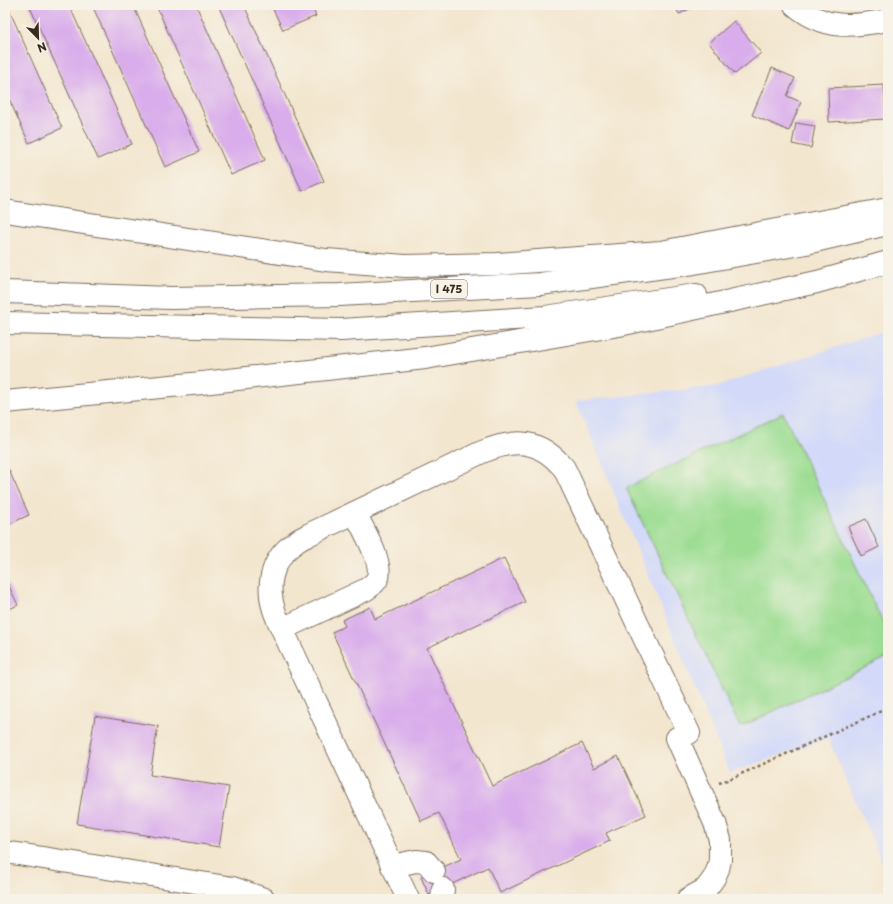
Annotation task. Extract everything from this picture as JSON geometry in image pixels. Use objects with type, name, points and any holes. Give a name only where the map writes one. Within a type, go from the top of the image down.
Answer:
[{"type":"main road","points":[[803,11],[828,24],[866,24],[888,20]]},
{"type":"main road","points":[[5,211],[326,260],[405,266],[497,264],[661,252],[888,209]]},
{"type":"main road","name":"I 475","points":[[5,292],[179,298],[338,295],[540,284],[694,263],[806,243],[888,223]]},
{"type":"main road","points":[[5,323],[341,330],[545,317],[767,284],[888,261]]},
{"type":"main road","points":[[5,402],[210,382],[425,358],[619,325],[816,282],[888,261]]},
{"type":"main road","points":[[408,899],[282,630],[272,607],[270,584],[277,561],[284,551],[296,542],[355,512],[495,447],[507,443],[519,443],[540,448],[549,453],[564,468],[571,480],[688,733],[676,738],[718,831],[720,840],[720,860],[714,878],[706,889],[688,899]]},
{"type":"main road","points":[[282,630],[365,590],[377,578],[379,570],[378,560],[355,512]]},
{"type":"main road","points":[[5,852],[233,888],[264,899]]},
{"type":"main road","points":[[392,866],[416,861],[426,862],[440,886]]},
{"type":"path","points":[[700,790],[730,780],[888,708]]},
{"type":"shaded area","points":[[888,330],[888,876],[828,738],[730,773],[576,401],[717,386]]},
{"type":"green space","points":[[783,413],[888,633],[888,657],[740,727],[626,488]]},
{"type":"building","points":[[5,5],[7,5],[62,128],[29,143],[5,90]]},
{"type":"building","points":[[29,5],[69,5],[132,144],[98,159]]},
{"type":"building","points":[[92,5],[133,5],[199,152],[165,167]]},
{"type":"building","points":[[156,5],[196,5],[265,160],[231,175]]},
{"type":"building","points":[[218,5],[244,5],[324,181],[302,191]]},
{"type":"building","points":[[271,5],[311,5],[316,16],[283,30]]},
{"type":"building","points":[[674,5],[698,5],[679,14]]},
{"type":"building","points":[[734,21],[761,53],[735,74],[709,43]]},
{"type":"building","points":[[772,68],[795,78],[787,96],[801,102],[789,131],[752,115]]},
{"type":"building","points":[[884,85],[886,119],[829,122],[828,88]]},
{"type":"building","points":[[796,123],[815,126],[811,148],[792,144]]},
{"type":"building","points":[[8,468],[29,515],[5,526],[5,469]]},
{"type":"building","points":[[866,519],[879,547],[861,556],[848,527]]},
{"type":"building","points":[[504,558],[525,602],[427,648],[492,786],[582,743],[594,768],[618,756],[646,815],[606,833],[610,841],[500,893],[488,867],[429,895],[421,877],[461,859],[439,813],[421,821],[332,632],[345,626],[342,620],[370,607],[375,619]]},
{"type":"building","points":[[5,578],[18,605],[5,611]]},
{"type":"building","points":[[95,716],[158,726],[150,775],[229,787],[219,847],[77,824]]}]
